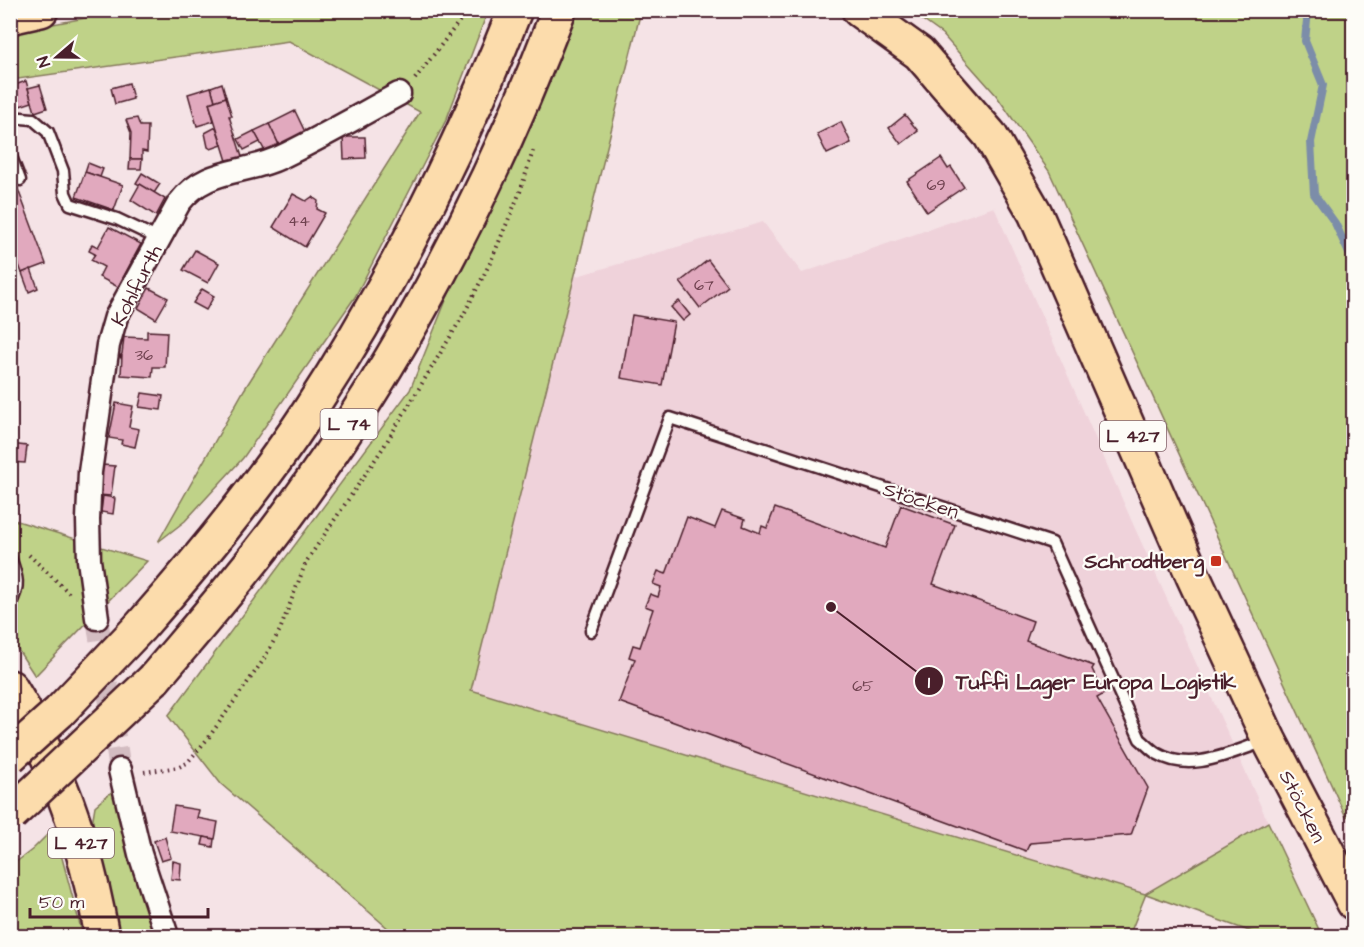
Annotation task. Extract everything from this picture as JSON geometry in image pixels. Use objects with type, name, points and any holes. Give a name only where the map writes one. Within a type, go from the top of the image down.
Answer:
[{"type":"main road","points":[[10,17],[41,10]]},
{"type":"main road","name":"L 74","points":[[10,756],[59,712],[140,627],[192,568],[244,502],[307,415],[397,266],[450,163],[515,10]]},
{"type":"main road","name":"L 74","points":[[11,814],[154,679],[227,593],[281,524],[344,433],[394,354],[436,281],[505,144],[559,10]]},
{"type":"main road","name":"Stöcken","points":[[859,10],[919,53],[990,135],[1035,213],[1193,576],[1269,740],[1353,903]]},
{"type":"main road","name":"L 427","points":[[10,687],[46,754],[76,828],[88,868],[102,936]]},
{"type":"street","name":"Kohlfurth","points":[[97,618],[89,560],[88,520],[90,472],[108,345],[117,317],[179,203],[199,182],[279,158],[399,94]]},
{"type":"street","points":[[120,770],[140,854],[167,936]]},
{"type":"lane","points":[[10,117],[33,119],[48,132],[63,171],[65,193],[70,204],[117,219],[159,239]]},
{"type":"lane","points":[[10,154],[21,180]]},
{"type":"lane","name":"Stöcken","points":[[591,631],[670,418],[1052,543],[1140,739],[1157,754],[1173,761],[1187,763],[1203,761],[1269,740]]},
{"type":"lane","points":[[10,558],[17,577],[17,593],[10,604]]},
{"type":"path","points":[[399,94],[420,73],[468,10]]},
{"type":"path","points":[[28,554],[97,618]]},
{"type":"shaded area","points":[[994,207],[1133,524],[1268,822],[1145,894],[471,690],[574,277],[763,222],[802,273]]},
{"type":"green space","points":[[128,10],[488,11],[447,118],[355,297],[243,458],[185,521],[158,542],[244,390],[420,112],[289,41],[11,80],[10,32]]},
{"type":"green space","points":[[562,11],[641,11],[471,690],[1145,894],[1268,822],[1322,936],[1263,936],[1146,894],[1129,936],[397,936],[221,784],[168,716],[410,390]]},
{"type":"green space","points":[[910,11],[1353,11],[1354,812],[1346,817],[1049,171],[996,95],[942,34]]},
{"type":"green space","points":[[11,519],[147,561],[35,676],[11,639]]},
{"type":"green space","points":[[116,788],[156,936],[119,936],[92,824],[95,806]]},
{"type":"green space","points":[[54,828],[83,936],[11,936],[11,866],[33,849]]},
{"type":"building","points":[[26,81],[32,102],[20,106],[15,85]]},
{"type":"building","points":[[129,83],[133,99],[115,104],[111,88]]},
{"type":"building","points":[[222,83],[226,97],[215,101],[211,87]]},
{"type":"building","points":[[40,85],[47,108],[35,112],[28,88]]},
{"type":"building","points":[[211,87],[215,101],[209,103],[214,121],[197,126],[188,94]]},
{"type":"building","points":[[226,97],[232,116],[229,116],[243,160],[228,164],[209,103]]},
{"type":"building","points":[[295,111],[306,134],[280,147],[269,124]]},
{"type":"building","points":[[905,115],[918,131],[901,144],[889,128]]},
{"type":"building","points":[[137,118],[140,126],[148,126],[147,152],[142,151],[142,159],[130,159],[131,133],[126,120]]},
{"type":"building","points":[[841,122],[851,143],[827,154],[817,134]]},
{"type":"building","points":[[269,124],[280,147],[266,153],[254,131]]},
{"type":"building","points":[[216,127],[222,145],[211,149],[208,147],[205,133]]},
{"type":"building","points":[[254,131],[260,142],[244,150],[238,139]]},
{"type":"building","points":[[343,137],[365,137],[366,158],[344,159]]},
{"type":"building","points":[[941,158],[948,169],[951,167],[964,187],[927,212],[907,181]]},
{"type":"building","points":[[130,159],[142,159],[141,169],[129,169]]},
{"type":"building","points":[[88,163],[103,169],[100,177],[85,172]]},
{"type":"building","points":[[85,172],[123,185],[114,210],[76,197]]},
{"type":"building","points":[[142,173],[160,184],[154,193],[136,183]]},
{"type":"building","points":[[16,184],[46,264],[22,273],[10,241],[10,186]]},
{"type":"building","points":[[140,184],[165,199],[156,216],[131,200]]},
{"type":"building","points":[[293,194],[306,201],[312,197],[318,201],[317,209],[325,213],[305,247],[273,227]]},
{"type":"building","points":[[109,227],[141,244],[118,287],[99,277],[104,267],[91,260],[95,254],[89,251],[92,244],[98,247]]},
{"type":"building","points":[[195,250],[219,263],[208,283],[183,270]]},
{"type":"building","points":[[708,260],[728,286],[700,308],[680,282]]},
{"type":"building","points":[[31,269],[38,288],[29,292],[22,273]]},
{"type":"building","points":[[149,288],[168,298],[156,319],[138,308]]},
{"type":"building","points":[[202,289],[214,296],[206,310],[193,303]]},
{"type":"building","points":[[679,301],[690,315],[683,321],[671,307]]},
{"type":"building","points":[[632,315],[674,322],[662,385],[621,378]]},
{"type":"building","points":[[147,331],[167,332],[165,367],[153,367],[152,377],[121,375],[122,355],[121,358],[120,356],[124,337],[147,338]]},
{"type":"building","points":[[142,393],[163,396],[161,410],[139,407]]},
{"type":"building","points":[[116,403],[133,406],[129,427],[139,429],[135,447],[121,444],[122,440],[109,438]]},
{"type":"building","points":[[10,444],[27,446],[25,463],[10,462]]},
{"type":"building","points":[[102,465],[115,466],[111,496],[98,495]]},
{"type":"building","points":[[103,496],[115,498],[113,514],[101,512]]},
{"type":"building","points":[[901,505],[955,525],[933,584],[1033,621],[1026,641],[1094,666],[1092,669],[1104,694],[1097,698],[1148,788],[1131,835],[1030,843],[1026,851],[619,702],[635,659],[629,657],[633,645],[640,647],[653,609],[645,606],[650,594],[658,597],[661,587],[653,584],[658,571],[666,574],[687,517],[715,528],[722,511],[745,519],[743,526],[760,533],[762,526],[767,528],[775,508],[885,548]]},
{"type":"building","points":[[174,806],[199,810],[197,818],[218,822],[215,839],[170,831]]},
{"type":"building","points":[[165,837],[171,858],[161,861],[154,841]]},
{"type":"building","points":[[204,837],[214,839],[213,847],[202,845]]},
{"type":"building","points":[[173,861],[181,863],[180,880],[171,879]]},
{"type":"waterway","points":[[1308,10],[1305,41],[1323,85],[1311,142],[1314,194],[1335,223],[1354,264]]},
{"type":"tunnel","points":[[97,618],[120,770]]},
{"type":"place","name":"Schrodtberg","points":[[1216,561]]},
{"type":"place","name":"Tuffi Lager Europa Logistik","points":[[831,607]]}]
